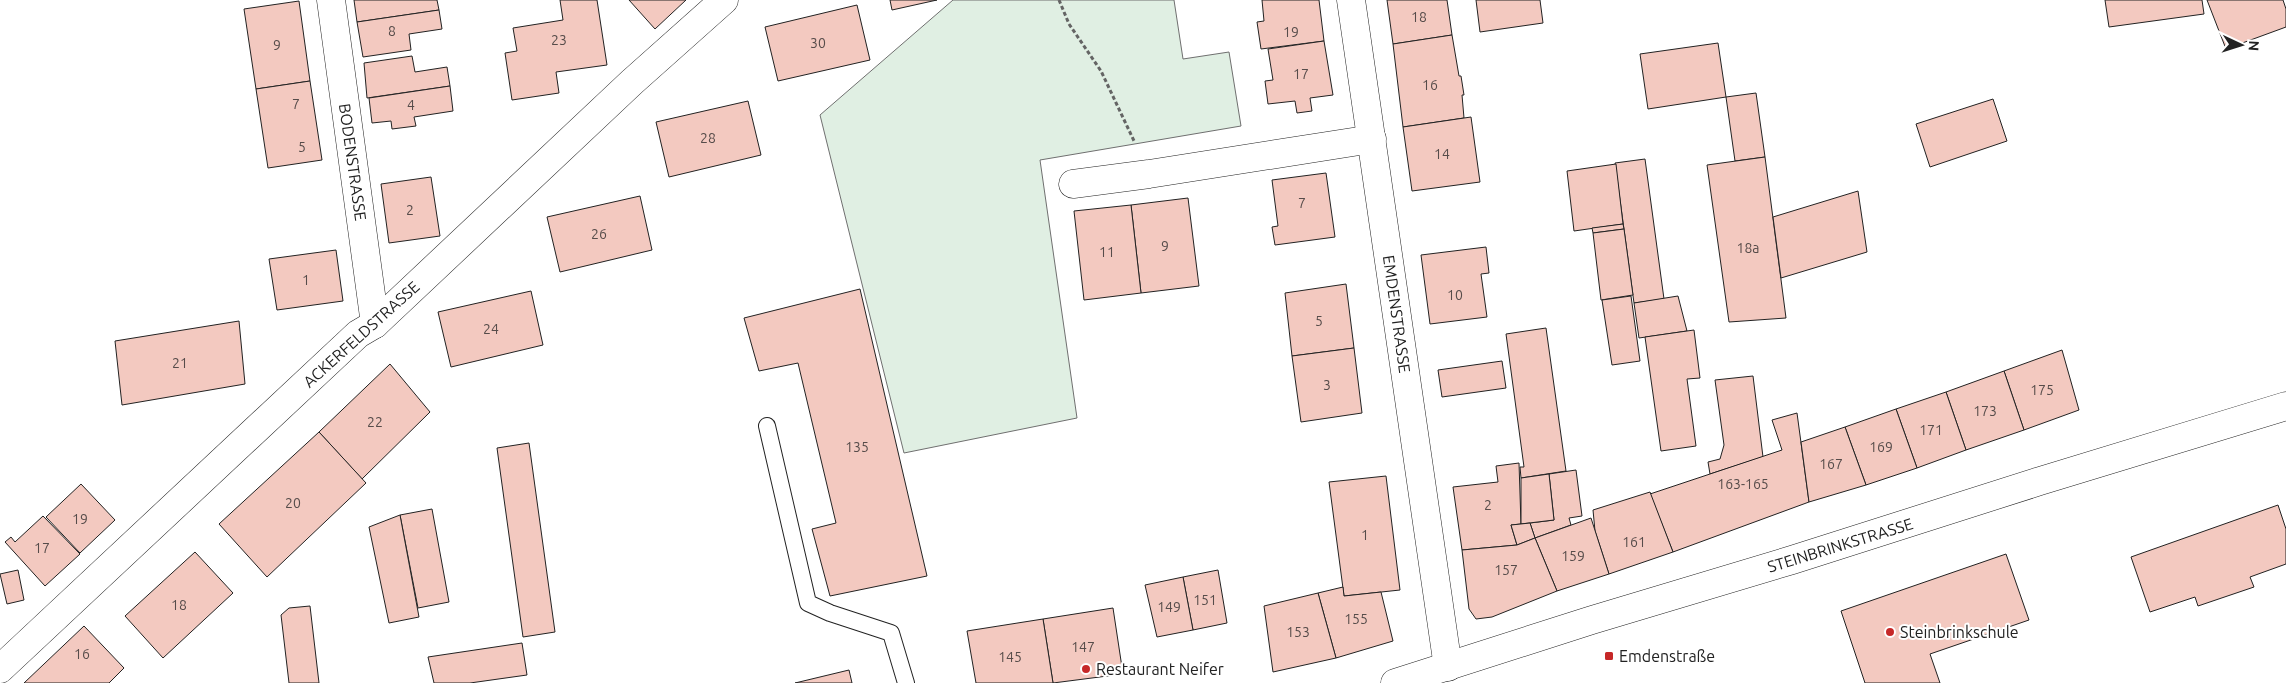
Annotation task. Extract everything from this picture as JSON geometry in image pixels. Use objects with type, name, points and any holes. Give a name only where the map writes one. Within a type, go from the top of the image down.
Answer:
[{"type":"street","name":"BODENSTRASSE","points":[[330,0],[375,324]]},
{"type":"street","name":"ACKERFELDSTRASSE","points":[[0,669],[350,341],[375,324],[632,82],[724,0]]},
{"type":"street","name":"EMDENSTRASSE","points":[[1351,0],[1448,667]]},
{"type":"street","points":[[1073,184],[1372,139]]},
{"type":"street","name":"STEINBRINKSTRASSE","points":[[1395,683],[1592,620],[1792,560],[2040,481],[2286,406]]},
{"type":"lane","points":[[767,426],[808,602],[830,613],[891,633],[906,683]]},
{"type":"path","points":[[1060,0],[1069,24],[1101,72],[1149,174]]},
{"type":"green space","points":[[953,0],[1174,0],[1183,59],[1229,52],[1241,126],[1040,160],[1077,418],[904,453],[820,115]]},
{"type":"building","points":[[354,0],[437,0],[439,10],[357,22]]},
{"type":"building","points":[[560,0],[597,0],[607,65],[556,72],[559,93],[512,100],[505,53],[517,51],[513,28],[563,20]]},
{"type":"building","points":[[629,0],[686,0],[655,29]]},
{"type":"building","points":[[890,0],[937,0],[892,10]]},
{"type":"building","points":[[1262,0],[1319,0],[1324,41],[1261,49],[1257,22],[1264,21]]},
{"type":"building","points":[[1387,0],[1447,0],[1452,35],[1393,44]]},
{"type":"building","points":[[1476,0],[1540,0],[1543,23],[1480,32]]},
{"type":"building","points":[[2105,0],[2202,0],[2204,14],[2109,27]]},
{"type":"building","points":[[2207,0],[2283,0],[2286,9],[2286,27],[2226,49]]},
{"type":"building","points":[[299,1],[310,81],[256,89],[244,9]]},
{"type":"building","points":[[857,5],[870,60],[778,81],[765,27]]},
{"type":"building","points":[[439,10],[442,29],[409,34],[411,50],[363,57],[357,22]]},
{"type":"building","points":[[1452,35],[1464,95],[1462,95],[1464,118],[1403,127],[1393,44]]},
{"type":"building","points":[[1324,41],[1333,95],[1310,98],[1312,111],[1297,113],[1295,101],[1268,104],[1265,81],[1273,80],[1268,49]]},
{"type":"building","points":[[1718,43],[1726,97],[1648,109],[1640,54]]},
{"type":"building","points":[[412,56],[415,72],[447,67],[450,86],[367,98],[364,63]]},
{"type":"building","points":[[310,81],[322,160],[268,168],[256,89]]},
{"type":"building","points":[[450,86],[453,111],[414,117],[416,126],[392,129],[391,121],[372,123],[369,98]]},
{"type":"building","points":[[1756,93],[1765,157],[1735,161],[1726,97]]},
{"type":"building","points":[[1993,99],[2007,141],[1930,167],[1916,124]]},
{"type":"building","points":[[748,101],[761,155],[669,177],[656,122]]},
{"type":"building","points":[[1471,117],[1480,182],[1412,191],[1403,127]]},
{"type":"building","points":[[1765,157],[1786,318],[1729,322],[1707,165]]},
{"type":"building","points":[[1645,159],[1664,299],[1634,303],[1615,163]]},
{"type":"building","points":[[1616,164],[1623,224],[1574,231],[1567,171]]},
{"type":"building","points":[[1326,173],[1335,237],[1275,245],[1272,227],[1278,226],[1272,180]]},
{"type":"building","points":[[431,177],[440,236],[389,243],[381,184]]},
{"type":"building","points":[[1858,191],[1867,252],[1781,278],[1773,217]]},
{"type":"building","points":[[640,196],[652,250],[560,272],[547,217]]},
{"type":"building","points":[[1188,198],[1199,286],[1141,293],[1131,205]]},
{"type":"building","points":[[1131,205],[1141,293],[1084,300],[1074,211]]},
{"type":"building","points":[[1623,224],[1624,229],[1593,233],[1592,228]]},
{"type":"building","points":[[1624,229],[1633,295],[1601,300],[1593,233]]},
{"type":"building","points":[[1486,247],[1489,273],[1481,274],[1487,317],[1430,324],[1421,255]]},
{"type":"building","points":[[336,250],[343,301],[277,310],[269,259]]},
{"type":"building","points":[[1346,284],[1354,348],[1292,356],[1285,293]]},
{"type":"building","points":[[860,289],[927,576],[830,596],[812,529],[836,523],[798,363],[759,371],[744,318]]},
{"type":"building","points":[[531,291],[543,345],[451,367],[438,312]]},
{"type":"building","points":[[1631,296],[1640,361],[1612,365],[1602,300]]},
{"type":"building","points":[[1678,296],[1687,331],[1639,338],[1634,303]]},
{"type":"building","points":[[239,321],[245,384],[122,405],[115,341]]},
{"type":"building","points":[[1546,328],[1566,471],[1521,478],[1520,467],[1524,467],[1506,334]]},
{"type":"building","points":[[1694,330],[1700,378],[1687,379],[1696,446],[1661,451],[1645,337]]},
{"type":"building","points":[[1354,348],[1362,413],[1301,422],[1292,356]]},
{"type":"building","points":[[2062,350],[2079,410],[2024,430],[2004,371]]},
{"type":"building","points":[[1502,361],[1506,388],[1442,397],[1438,370]]},
{"type":"building","points":[[390,364],[430,412],[362,479],[319,432]]},
{"type":"building","points":[[2004,371],[2024,430],[1966,450],[1946,392]]},
{"type":"building","points":[[1753,376],[1763,457],[1710,474],[1708,462],[1720,459],[1724,445],[1715,380]]},
{"type":"building","points":[[1946,392],[1966,450],[1917,468],[1896,409]]},
{"type":"building","points":[[1896,409],[1917,468],[1866,485],[1845,427]]},
{"type":"building","points":[[1797,413],[1809,502],[1673,552],[1650,494],[1782,450],[1772,420]]},
{"type":"building","points":[[1845,427],[1866,485],[1809,502],[1801,442]]},
{"type":"building","points":[[319,432],[366,483],[267,577],[219,524]]},
{"type":"building","points":[[529,443],[555,632],[523,637],[497,448]]},
{"type":"building","points":[[1519,463],[1521,524],[1511,525],[1517,545],[1462,550],[1453,487],[1498,482],[1496,466]]},
{"type":"building","points":[[1576,470],[1582,516],[1569,518],[1571,525],[1535,538],[1530,523],[1554,520],[1549,474]]},
{"type":"building","points":[[1549,474],[1554,520],[1521,524],[1521,478]]},
{"type":"building","points":[[1386,476],[1400,590],[1344,596],[1329,482]]},
{"type":"building","points":[[81,484],[115,520],[80,553],[46,517]]},
{"type":"building","points":[[1650,492],[1673,552],[1609,574],[1595,531],[1593,510]]},
{"type":"building","points":[[2278,505],[2286,529],[2286,564],[2250,577],[2254,587],[2198,606],[2195,597],[2150,612],[2131,557]]},
{"type":"building","points":[[432,509],[449,602],[418,608],[400,515]]},
{"type":"building","points":[[400,515],[419,617],[389,623],[369,527]]},
{"type":"building","points":[[43,516],[80,554],[45,586],[5,542],[11,537],[15,542]]},
{"type":"building","points":[[1591,518],[1609,574],[1557,591],[1535,538]]},
{"type":"building","points":[[1530,523],[1535,538],[1517,545],[1511,525]]},
{"type":"building","points":[[1535,538],[1557,591],[1492,617],[1476,619],[1469,609],[1462,550],[1517,545]]},
{"type":"building","points":[[195,552],[233,593],[163,658],[125,616]]},
{"type":"building","points":[[2006,554],[2029,620],[1930,654],[1940,683],[1865,683],[1841,611]]},
{"type":"building","points":[[18,570],[24,600],[7,604],[0,574]]},
{"type":"building","points":[[1218,570],[1227,623],[1193,630],[1183,577]]},
{"type":"building","points":[[1183,577],[1193,630],[1157,637],[1145,585]]},
{"type":"building","points":[[1343,587],[1344,596],[1381,592],[1393,641],[1336,658],[1318,593]]},
{"type":"building","points":[[1318,593],[1336,658],[1273,672],[1264,606]]},
{"type":"building","points":[[310,606],[319,683],[289,683],[281,615],[289,608]]},
{"type":"building","points":[[1113,608],[1123,674],[1053,683],[1043,619]]},
{"type":"building","points":[[1043,619],[1053,683],[976,683],[967,631]]},
{"type":"building","points":[[84,626],[124,668],[109,683],[24,683]]},
{"type":"building","points":[[522,643],[527,675],[470,683],[434,683],[428,657]]},
{"type":"building","points":[[849,670],[852,683],[795,683]]},
{"type":"place","name":"Steinbrinkschule","points":[[1890,632]]},
{"type":"place","name":"Emdenstraße","points":[[1609,656]]},
{"type":"place","name":"Restaurant Neifer","points":[[1086,669]]}]
